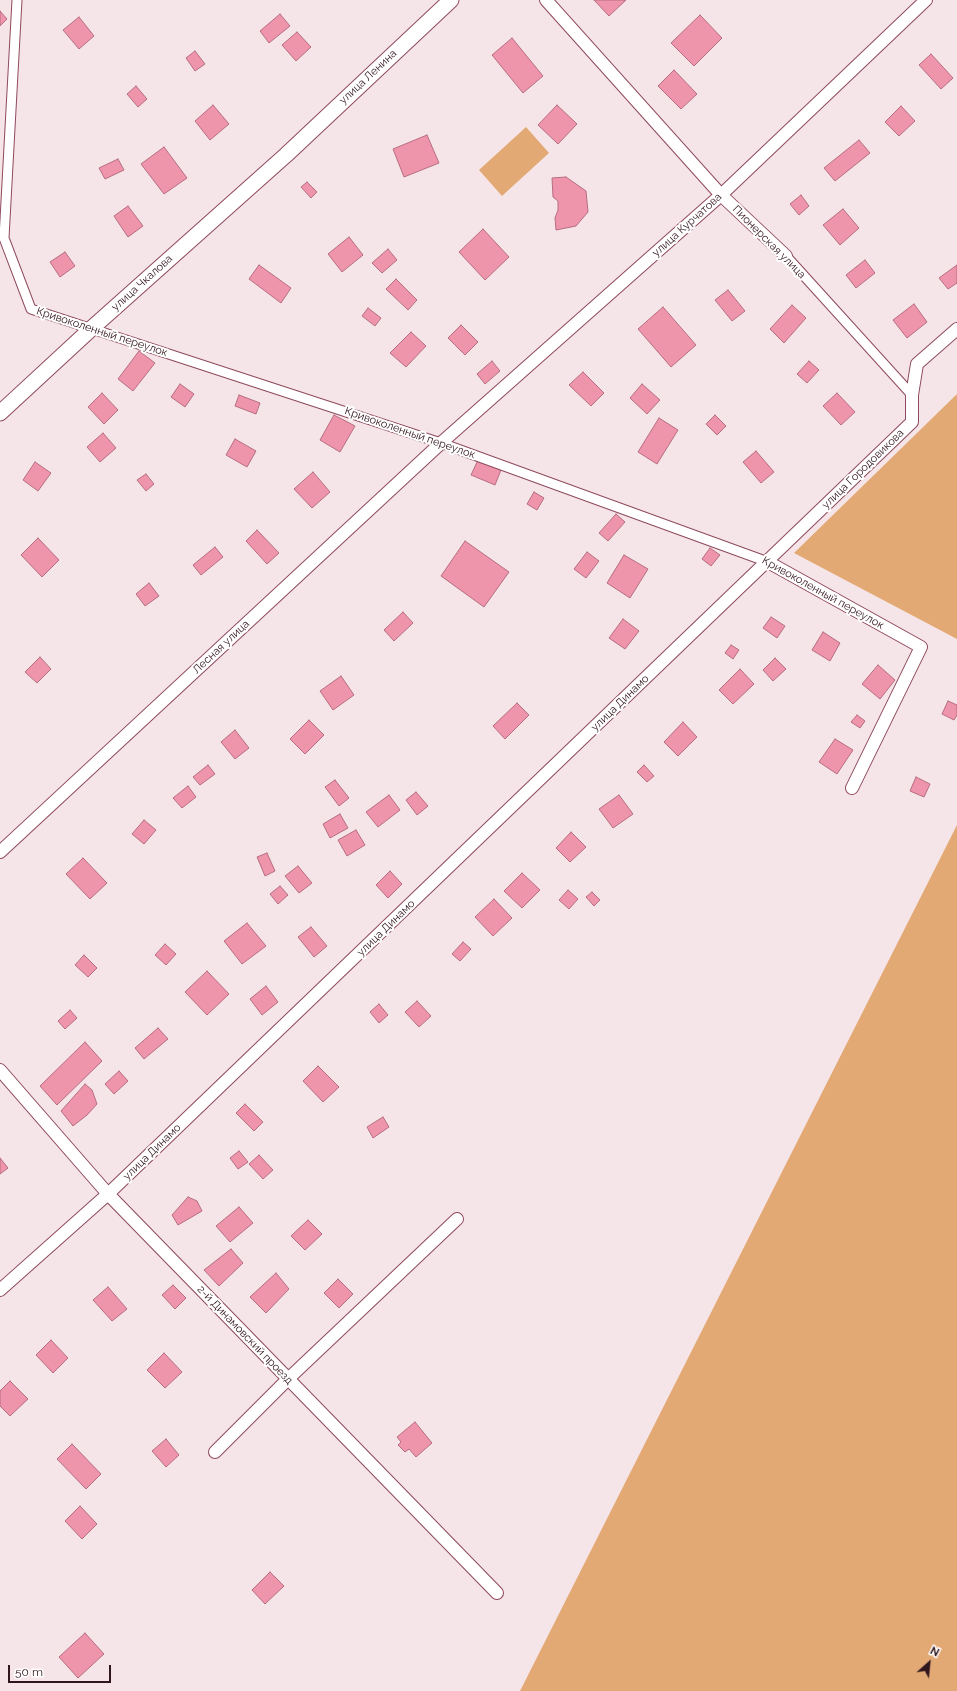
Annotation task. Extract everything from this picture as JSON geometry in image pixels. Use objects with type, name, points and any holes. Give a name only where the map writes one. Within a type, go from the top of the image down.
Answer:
[{"type":"street","name":"Кривоколенный переулок","points":[[17,0],[4,238],[31,309],[441,442],[768,562],[921,647],[852,788]]},
{"type":"street","name":"улица Ленина","points":[[286,155],[451,0]]},
{"type":"street","name":"Пионерская улица","points":[[546,0],[721,195],[786,256],[912,395]]},
{"type":"street","name":"улица Курчатова","points":[[441,442],[721,195],[926,0]]},
{"type":"street","name":"улица Чкалова","points":[[0,413],[92,328],[286,155]]},
{"type":"street","name":"улица Городовикова","points":[[768,562],[912,422],[912,395],[917,364],[957,329]]},
{"type":"street","name":"Лесная улица","points":[[0,852],[441,442]]},
{"type":"street","name":"улица Динамо","points":[[0,1290],[108,1194],[768,562]]},
{"type":"street","name":"2-й Динамовский проезд","points":[[0,1070],[108,1194],[497,1593]]},
{"type":"street","points":[[215,1452],[288,1379],[457,1219]]},
{"type":"shaded area","points":[[526,127],[549,153],[502,196],[479,170]]},
{"type":"shaded area","points":[[957,394],[957,639],[794,553]]},
{"type":"shaded area","points":[[957,825],[957,1691],[520,1691]]},
{"type":"building","points":[[594,0],[626,0],[609,16]]},
{"type":"building","points":[[0,11],[7,19],[0,26]]},
{"type":"building","points":[[280,14],[290,26],[269,43],[260,31]]},
{"type":"building","points":[[700,15],[722,38],[694,66],[671,43]]},
{"type":"building","points":[[79,17],[94,36],[79,49],[63,30]]},
{"type":"building","points":[[297,32],[311,47],[296,61],[282,45]]},
{"type":"building","points":[[512,38],[543,76],[523,93],[492,55]]},
{"type":"building","points":[[195,51],[205,64],[195,71],[186,58]]},
{"type":"building","points":[[931,54],[953,78],[941,89],[919,65]]},
{"type":"building","points":[[674,70],[697,94],[681,109],[658,86]]},
{"type":"building","points":[[136,86],[147,99],[138,107],[127,94]]},
{"type":"building","points":[[213,105],[229,124],[210,140],[195,121]]},
{"type":"building","points":[[557,105],[577,124],[558,144],[538,125]]},
{"type":"building","points":[[901,106],[915,121],[899,136],[885,122]]},
{"type":"building","points":[[427,135],[439,163],[404,177],[393,149]]},
{"type":"building","points":[[859,140],[870,153],[835,181],[824,168]]},
{"type":"building","points":[[164,147],[187,178],[164,194],[141,164]]},
{"type":"building","points":[[118,159],[124,170],[105,179],[99,168]]},
{"type":"building","points":[[566,177],[586,191],[588,212],[576,226],[556,230],[555,218],[558,210],[558,201],[553,197],[552,178]]},
{"type":"building","points":[[307,182],[317,192],[311,198],[301,187]]},
{"type":"building","points":[[801,195],[809,206],[799,215],[790,204]]},
{"type":"building","points":[[128,206],[143,226],[128,237],[114,216]]},
{"type":"building","points":[[843,209],[859,228],[840,245],[823,225]]},
{"type":"building","points":[[483,229],[509,257],[485,280],[459,252]]},
{"type":"building","points":[[349,237],[363,255],[342,272],[328,254]]},
{"type":"building","points":[[388,249],[397,260],[382,273],[372,263]]},
{"type":"building","points":[[65,252],[75,266],[60,277],[50,262]]},
{"type":"building","points":[[865,260],[875,273],[856,288],[846,275]]},
{"type":"building","points":[[259,265],[291,288],[281,303],[249,279]]},
{"type":"building","points":[[957,265],[957,283],[948,289],[939,278]]},
{"type":"building","points":[[396,279],[417,300],[408,310],[386,289]]},
{"type":"building","points":[[728,290],[745,311],[732,321],[715,300]]},
{"type":"building","points":[[914,304],[927,322],[907,338],[893,320]]},
{"type":"building","points":[[792,305],[806,318],[784,343],[770,329]]},
{"type":"building","points":[[663,307],[696,345],[671,367],[638,329]]},
{"type":"building","points":[[368,308],[381,318],[375,326],[362,316]]},
{"type":"building","points":[[461,325],[478,342],[465,355],[448,338]]},
{"type":"building","points":[[411,332],[426,346],[406,367],[390,353]]},
{"type":"building","points":[[139,351],[155,363],[133,391],[118,379]]},
{"type":"building","points":[[492,361],[500,371],[485,384],[477,374]]},
{"type":"building","points":[[809,361],[819,370],[807,383],[797,374]]},
{"type":"building","points":[[583,372],[604,393],[591,406],[569,385]]},
{"type":"building","points":[[180,384],[194,394],[185,407],[171,397]]},
{"type":"building","points":[[642,384],[660,400],[647,414],[630,398]]},
{"type":"building","points":[[102,393],[118,410],[104,424],[88,407]]},
{"type":"building","points":[[837,393],[855,412],[841,425],[823,406]]},
{"type":"building","points":[[239,395],[260,403],[256,414],[235,406]]},
{"type":"building","points":[[334,415],[355,426],[340,452],[320,440]]},
{"type":"building","points":[[715,415],[726,426],[717,435],[706,424]]},
{"type":"building","points":[[659,418],[678,430],[657,464],[638,452]]},
{"type":"building","points":[[103,433],[116,448],[100,462],[87,447]]},
{"type":"building","points":[[235,439],[256,451],[247,467],[226,455]]},
{"type":"building","points":[[756,451],[774,472],[761,483],[743,462]]},
{"type":"building","points":[[478,460],[501,470],[495,485],[471,475]]},
{"type":"building","points":[[35,462],[51,473],[38,491],[23,480]]},
{"type":"building","points":[[313,472],[330,492],[312,508],[294,489]]},
{"type":"building","points":[[146,474],[154,484],[146,491],[137,480]]},
{"type":"building","points":[[534,492],[544,498],[537,510],[527,504]]},
{"type":"building","points":[[616,514],[625,522],[608,541],[599,533]]},
{"type":"building","points":[[257,530],[279,553],[267,564],[246,541]]},
{"type":"building","points":[[38,538],[59,560],[42,577],[21,555]]},
{"type":"building","points":[[465,541],[509,572],[484,607],[441,576]]},
{"type":"building","points":[[215,547],[223,557],[201,575],[193,565]]},
{"type":"building","points":[[710,548],[720,555],[711,566],[702,559]]},
{"type":"building","points":[[587,552],[599,561],[586,578],[574,569]]},
{"type":"building","points":[[624,555],[648,569],[630,598],[607,583]]},
{"type":"building","points":[[149,583],[159,596],[145,606],[136,594]]},
{"type":"building","points":[[403,612],[413,623],[394,641],[384,630]]},
{"type":"building","points":[[771,617],[785,626],[777,638],[763,628]]},
{"type":"building","points":[[623,619],[639,631],[625,649],[609,638]]},
{"type":"building","points":[[823,632],[840,643],[830,661],[812,650]]},
{"type":"building","points":[[731,645],[739,650],[733,659],[725,653]]},
{"type":"building","points":[[40,657],[51,669],[37,683],[25,672]]},
{"type":"building","points":[[775,658],[786,669],[773,681],[763,670]]},
{"type":"building","points":[[878,665],[895,680],[880,699],[862,684]]},
{"type":"building","points":[[740,669],[754,684],[733,704],[719,690]]},
{"type":"building","points":[[341,676],[354,695],[333,710],[320,691]]},
{"type":"building","points":[[948,701],[957,705],[957,715],[954,720],[942,714]]},
{"type":"building","points":[[517,703],[529,715],[505,739],[493,726]]},
{"type":"building","points":[[857,715],[865,721],[860,728],[851,722]]},
{"type":"building","points":[[309,720],[324,735],[305,754],[290,739]]},
{"type":"building","points":[[683,722],[697,737],[678,756],[664,742]]},
{"type":"building","points":[[235,730],[249,748],[235,759],[221,742]]},
{"type":"building","points":[[835,739],[853,750],[837,774],[819,762]]},
{"type":"building","points":[[208,765],[215,774],[200,785],[193,777]]},
{"type":"building","points":[[644,765],[654,776],[647,782],[637,772]]},
{"type":"building","points":[[916,777],[930,784],[924,797],[910,791]]},
{"type":"building","points":[[335,780],[349,798],[339,806],[325,787]]},
{"type":"building","points":[[188,786],[196,797],[182,808],[173,798]]},
{"type":"building","points":[[416,792],[428,806],[417,815],[406,800]]},
{"type":"building","points":[[389,795],[400,810],[378,827],[366,812]]},
{"type":"building","points":[[619,795],[633,814],[613,828],[599,809]]},
{"type":"building","points":[[340,814],[348,828],[330,838],[323,824]]},
{"type":"building","points":[[144,820],[156,830],[144,844],[132,834]]},
{"type":"building","points":[[356,830],[365,845],[347,856],[338,840]]},
{"type":"building","points":[[571,832],[586,847],[570,862],[556,848]]},
{"type":"building","points":[[267,853],[275,871],[265,876],[257,857]]},
{"type":"building","points":[[83,858],[107,883],[90,899],[66,874]]},
{"type":"building","points":[[298,866],[312,883],[299,893],[285,876]]},
{"type":"building","points":[[390,871],[402,884],[388,898],[376,885]]},
{"type":"building","points":[[522,873],[540,890],[522,908],[504,891]]},
{"type":"building","points":[[280,886],[288,895],[278,904],[270,894]]},
{"type":"building","points":[[568,890],[578,899],[569,909],[559,900]]},
{"type":"building","points":[[592,892],[600,900],[594,906],[586,897]]},
{"type":"building","points":[[494,899],[512,918],[493,936],[475,917]]},
{"type":"building","points":[[247,923],[266,946],[242,964],[224,941]]},
{"type":"building","points":[[311,927],[327,946],[314,957],[298,937]]},
{"type":"building","points":[[463,942],[471,949],[460,961],[452,954]]},
{"type":"building","points":[[165,944],[176,954],[166,965],[155,955]]},
{"type":"building","points":[[84,955],[97,968],[88,977],[75,965]]},
{"type":"building","points":[[207,971],[229,994],[207,1015],[185,992]]},
{"type":"building","points":[[266,986],[278,1002],[262,1015],[250,999]]},
{"type":"building","points":[[417,1001],[431,1016],[419,1027],[405,1012]]},
{"type":"building","points":[[379,1004],[388,1015],[379,1023],[370,1012]]},
{"type":"building","points":[[70,1010],[77,1018],[65,1029],[58,1021]]},
{"type":"building","points":[[158,1028],[168,1039],[144,1059],[135,1048]]},
{"type":"building","points":[[85,1042],[102,1061],[57,1105],[40,1086]]},
{"type":"building","points":[[318,1066],[339,1087],[323,1102],[303,1081]]},
{"type":"building","points":[[119,1071],[128,1081],[114,1094],[105,1084]]},
{"type":"building","points":[[85,1084],[92,1090],[97,1104],[87,1115],[73,1126],[61,1111]]},
{"type":"building","points":[[245,1104],[263,1122],[254,1131],[236,1113]]},
{"type":"building","points":[[383,1117],[389,1127],[373,1138],[367,1127]]},
{"type":"building","points":[[239,1151],[248,1162],[238,1169],[230,1158]]},
{"type":"building","points":[[259,1155],[273,1170],[263,1179],[249,1164]]},
{"type":"building","points":[[0,1158],[8,1168],[0,1174]]},
{"type":"building","points":[[188,1197],[197,1201],[202,1211],[178,1225],[172,1215]]},
{"type":"building","points":[[239,1207],[253,1223],[230,1242],[216,1226]]},
{"type":"building","points":[[308,1220],[322,1234],[305,1250],[291,1236]]},
{"type":"building","points":[[231,1249],[243,1263],[219,1286],[204,1270]]},
{"type":"building","points":[[276,1273],[289,1289],[266,1313],[250,1297]]},
{"type":"building","points":[[338,1279],[353,1294],[339,1308],[324,1293]]},
{"type":"building","points":[[173,1285],[186,1298],[175,1309],[162,1295]]},
{"type":"building","points":[[108,1287],[127,1309],[112,1321],[93,1300]]},
{"type":"building","points":[[51,1340],[68,1358],[53,1373],[36,1355]]},
{"type":"building","points":[[164,1353],[182,1372],[165,1388],[147,1370]]},
{"type":"building","points":[[10,1381],[28,1399],[10,1416],[0,1406],[0,1391]]},
{"type":"building","points":[[415,1422],[432,1443],[416,1457],[409,1449],[405,1452],[398,1445],[401,1442],[397,1437]]},
{"type":"building","points":[[166,1439],[179,1455],[166,1467],[152,1451]]},
{"type":"building","points":[[72,1444],[101,1474],[86,1489],[57,1459]]},
{"type":"building","points":[[80,1506],[97,1524],[82,1539],[65,1521]]},
{"type":"building","points":[[270,1572],[284,1586],[265,1604],[252,1590]]},
{"type":"building","points":[[85,1633],[104,1654],[78,1678],[59,1657]]}]
